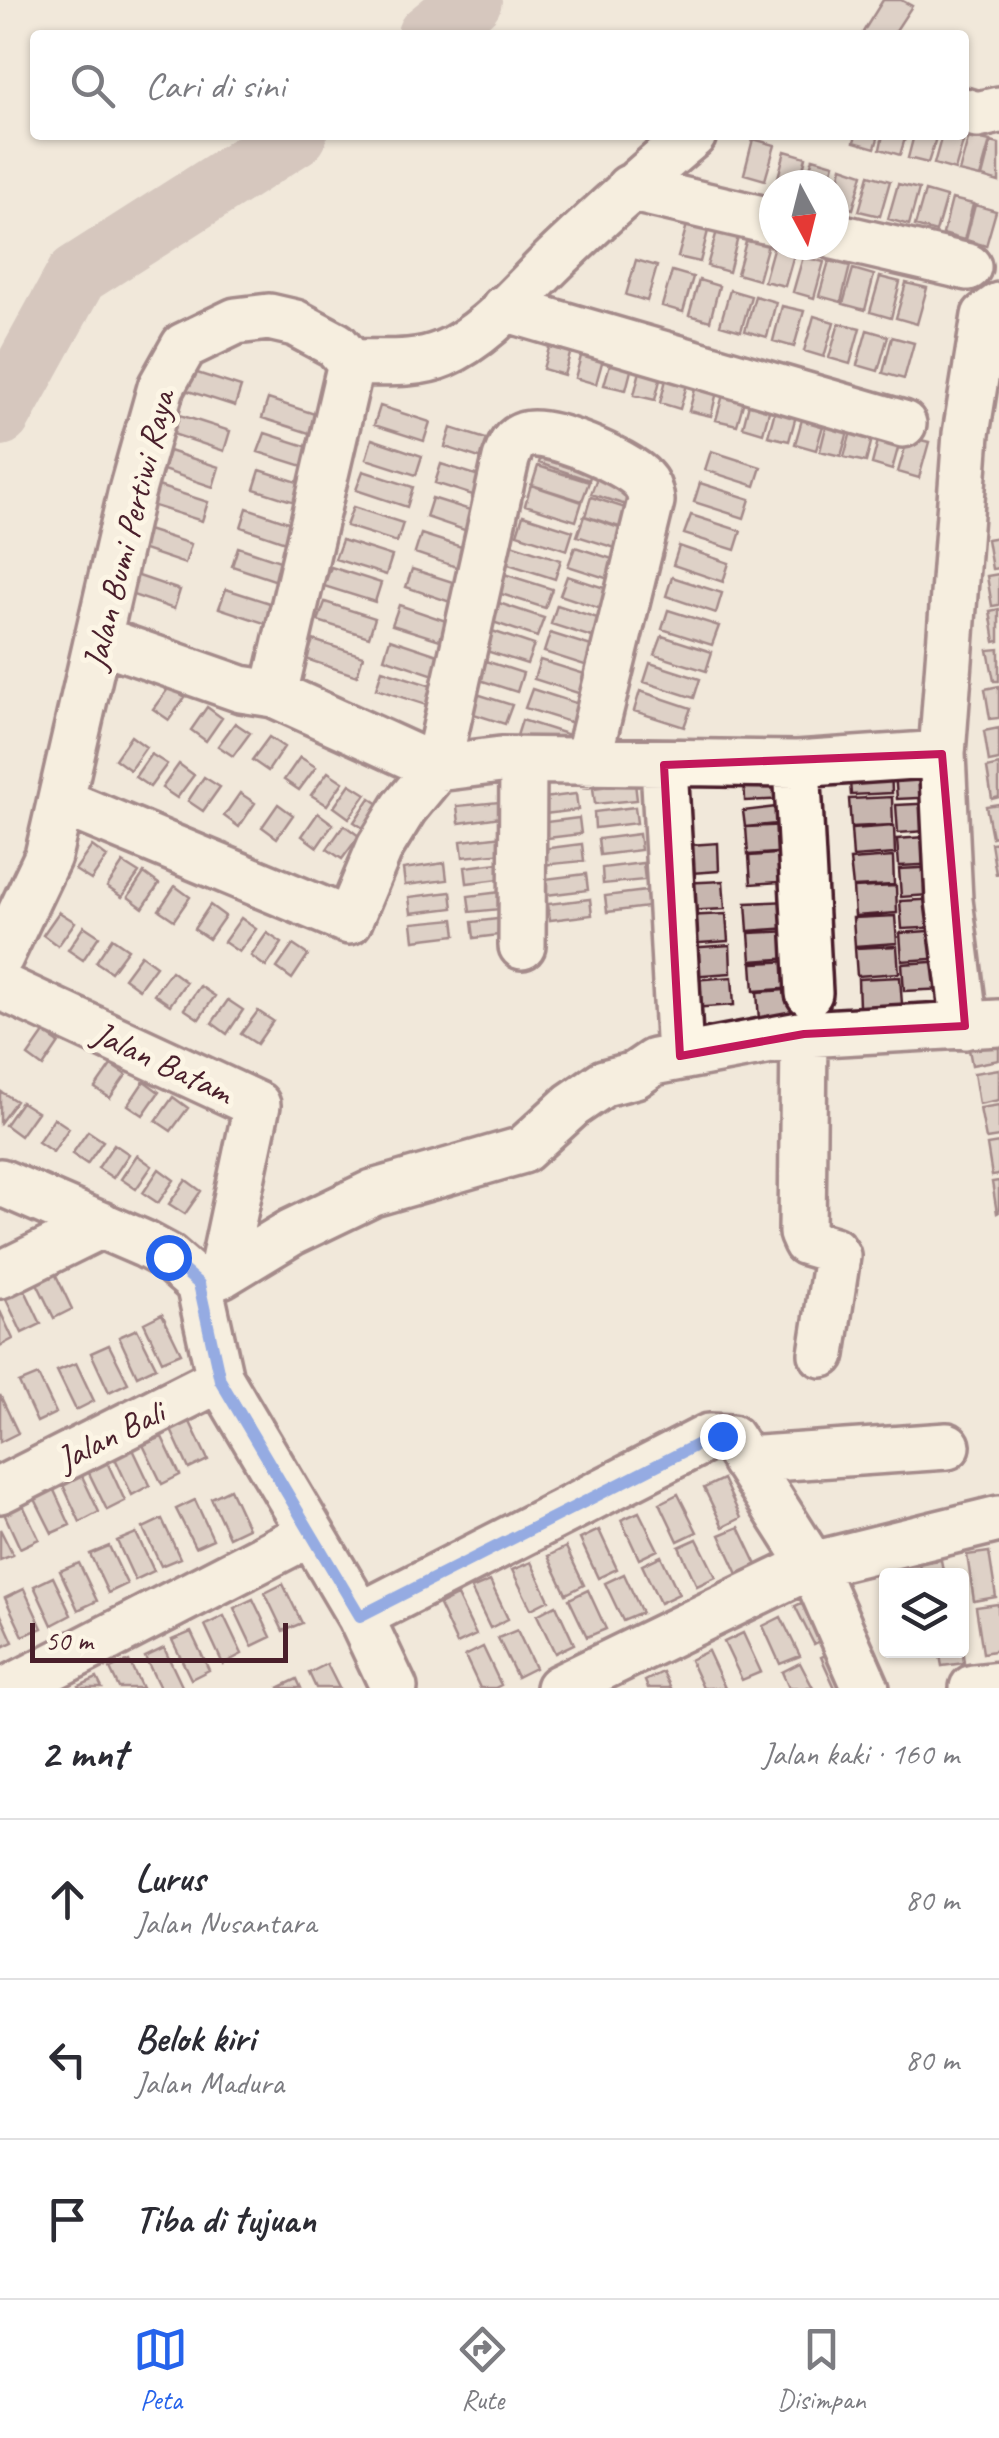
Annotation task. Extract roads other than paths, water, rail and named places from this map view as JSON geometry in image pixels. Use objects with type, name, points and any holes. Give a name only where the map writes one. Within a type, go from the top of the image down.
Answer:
[{"type":"street","points":[[969,113],[977,115],[999,110]]},
{"type":"street","points":[[274,694],[350,362],[408,362],[442,354],[470,338],[629,188],[688,140]]},
{"type":"street","points":[[629,188],[759,218]]},
{"type":"street","points":[[849,239],[968,266]]},
{"type":"street","points":[[210,1280],[292,1232],[373,1193],[523,1150],[572,1105],[604,1083],[807,1014],[982,1025],[949,900],[942,754],[985,390],[985,316],[999,306]]},
{"type":"street","points":[[504,308],[904,424]]},
{"type":"street","name":"Jalan Bumi Pertiwi Raya","points":[[0,957],[48,856],[130,494],[160,387],[184,346],[236,321],[269,317],[295,323],[336,345],[350,362]]},
{"type":"street","points":[[62,802],[350,921],[380,847],[436,768],[506,459],[512,442],[525,434],[541,432],[571,440],[640,475],[652,501],[587,762]]},
{"type":"street","points":[[98,640],[241,689],[274,694],[436,768],[523,761],[797,764],[942,754]]},
{"type":"street","points":[[522,946],[523,761]]},
{"type":"street","points":[[797,764],[807,1014],[802,1233],[806,1242],[833,1250],[837,1256],[822,1354]]},
{"type":"street","points":[[664,765],[680,1056]]},
{"type":"street","name":"Jalan Batam","points":[[0,986],[257,1106],[210,1280]]},
{"type":"street","points":[[0,1182],[101,1225],[210,1280]]},
{"type":"street","points":[[0,1275],[101,1225]]},
{"type":"street","points":[[210,1280],[220,1380],[360,1616],[394,1688]]},
{"type":"street","name":"Jalan Bali","points":[[0,1490],[220,1380]]},
{"type":"street","points":[[360,1616],[710,1438],[731,1438],[812,1566],[866,1688]]},
{"type":"street","points":[[744,1460],[946,1446]]},
{"type":"street","points":[[559,1688],[812,1566],[999,1519]]},
{"type":"street","points":[[11,1688],[310,1534]]},
{"type":"street","points":[[973,1688],[999,1685]]},
{"type":"waterway","points":[[434,30],[471,0]]},
{"type":"waterway","points":[[0,415],[77,275],[288,140]]}]
